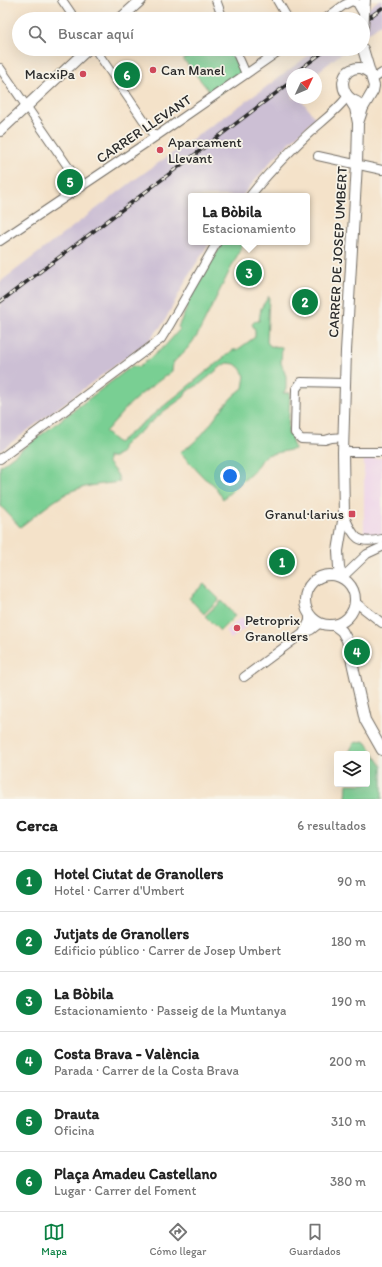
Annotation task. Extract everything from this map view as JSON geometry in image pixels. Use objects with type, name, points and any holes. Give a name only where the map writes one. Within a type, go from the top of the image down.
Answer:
[{"type":"street","points":[[62,0],[70,12]]},
{"type":"street","points":[[128,12],[141,0]]},
{"type":"street","points":[[277,0],[284,12]]},
{"type":"street","points":[[219,1],[221,12]]},
{"type":"street","points":[[335,12],[349,2],[354,2],[363,6]]},
{"type":"street","points":[[0,131],[81,56]]},
{"type":"street","points":[[100,56],[155,137]]},
{"type":"street","points":[[238,56],[246,74]]},
{"type":"street","name":"CARRER LLEVANT","points":[[0,242],[272,56]]},
{"type":"street","points":[[353,70],[359,56]]},
{"type":"street","points":[[358,123],[363,108],[373,91],[374,86],[364,56]]},
{"type":"street","points":[[0,68],[82,187]]},
{"type":"street","points":[[358,123],[355,108],[344,91],[342,84],[343,78],[347,73],[362,68],[371,76]]},
{"type":"street","points":[[371,76],[382,73]]},
{"type":"street","points":[[349,98],[357,102],[362,102],[369,98]]},
{"type":"street","points":[[253,193],[308,134],[349,98]]},
{"type":"street","name":"CARRER DE JOSEP UMBERT","points":[[338,551],[344,515],[343,452],[345,383],[358,123]]},
{"type":"street","points":[[318,156],[382,170]]},
{"type":"street","points":[[0,459],[157,342],[170,326],[215,245]]},
{"type":"street","points":[[344,437],[324,440],[301,439],[295,433],[295,417],[296,389],[302,382],[345,383]]},
{"type":"street","points":[[343,452],[382,452]]},
{"type":"street","name":"CARRER DE JOSEP UMBERT","points":[[344,515],[352,533],[363,542],[382,539]]},
{"type":"street","points":[[343,578],[367,554],[382,547]]},
{"type":"street","points":[[324,576],[331,568],[338,551]]},
{"type":"street","points":[[338,551],[339,568],[343,578],[353,591],[355,602],[347,625],[347,640],[365,720],[381,748]]},
{"type":"street","points":[[302,634],[309,621],[309,614],[305,600],[306,591],[311,583],[324,576],[336,576],[343,578]]},
{"type":"street","points":[[355,602],[382,623]]},
{"type":"street","points":[[309,614],[320,623],[334,625],[342,631],[347,640]]},
{"type":"street","points":[[334,625],[349,616]]},
{"type":"street","points":[[244,677],[302,634],[311,630],[320,623]]},
{"type":"shaded area","points":[[379,0],[382,0],[382,23],[370,32],[370,12],[364,12]]},
{"type":"shaded area","points":[[308,56],[338,56],[322,69],[292,68]]},
{"type":"shaded area","points":[[286,72],[286,104],[304,104],[315,118],[272,160],[244,193],[188,193],[188,245],[208,245],[190,273],[163,324],[149,340],[0,451],[0,282],[137,178]]},
{"type":"shaded area","points":[[382,458],[382,535],[364,536],[364,459]]},
{"type":"shaded area","name":"Petroprix Granollers","points":[[242,617],[248,625],[231,639],[225,631]]},
{"type":"green space","points":[[191,56],[238,56],[246,74],[214,97],[183,59]]},
{"type":"green space","points":[[221,245],[242,245],[197,336],[173,363],[172,371],[129,405],[105,432],[118,443],[233,350],[237,350],[255,337],[255,330],[252,324],[255,321],[259,321],[261,308],[269,296],[267,342],[270,346],[282,347],[281,363],[286,376],[286,389],[283,393],[290,393],[288,434],[292,435],[292,442],[295,449],[267,455],[261,460],[253,472],[223,499],[214,485],[204,478],[180,452],[190,446],[206,430],[234,395],[243,388],[245,376],[240,368],[235,364],[228,363],[223,365],[200,384],[187,391],[184,397],[164,411],[128,441],[122,447],[122,452],[114,457],[108,457],[108,463],[117,474],[120,482],[74,490],[54,501],[20,527],[0,505],[0,466],[132,366],[139,367],[165,346],[180,329],[178,327],[187,308],[186,305]]},
{"type":"green space","points":[[204,584],[219,599],[204,614],[189,598]]},
{"type":"green space","points":[[221,601],[235,616],[220,631],[205,616]]},
{"type":"green space","points":[[363,741],[367,743],[382,766],[382,799],[346,799],[347,787],[370,787],[370,751],[350,751],[354,743]]},
{"type":"railway","points":[[370,17],[382,8]]},
{"type":"railway","points":[[302,68],[318,56]]},
{"type":"railway","points":[[0,302],[286,86]]},
{"type":"place","name":"Can Manel","points":[[153,70]]},
{"type":"place","name":"MacxiPa","points":[[83,74]]},
{"type":"place","name":"Plaça Amadeu Castellano","points":[[127,75]]},
{"type":"place","name":"Aparcament Llevant","points":[[160,150]]},
{"type":"place","name":"Drauta","points":[[70,182]]},
{"type":"place","name":"La Bòbila","points":[[249,273]]},
{"type":"place","name":"Jutjats de Granollers","points":[[305,302]]},
{"type":"place","name":"Granul·larius","points":[[352,514]]},
{"type":"place","name":"Hotel Ciutat de Granollers","points":[[282,562]]},
{"type":"place","name":"Petroprix Granollers","points":[[237,628]]},
{"type":"place","name":"Costa Brava - València","points":[[357,652]]}]
